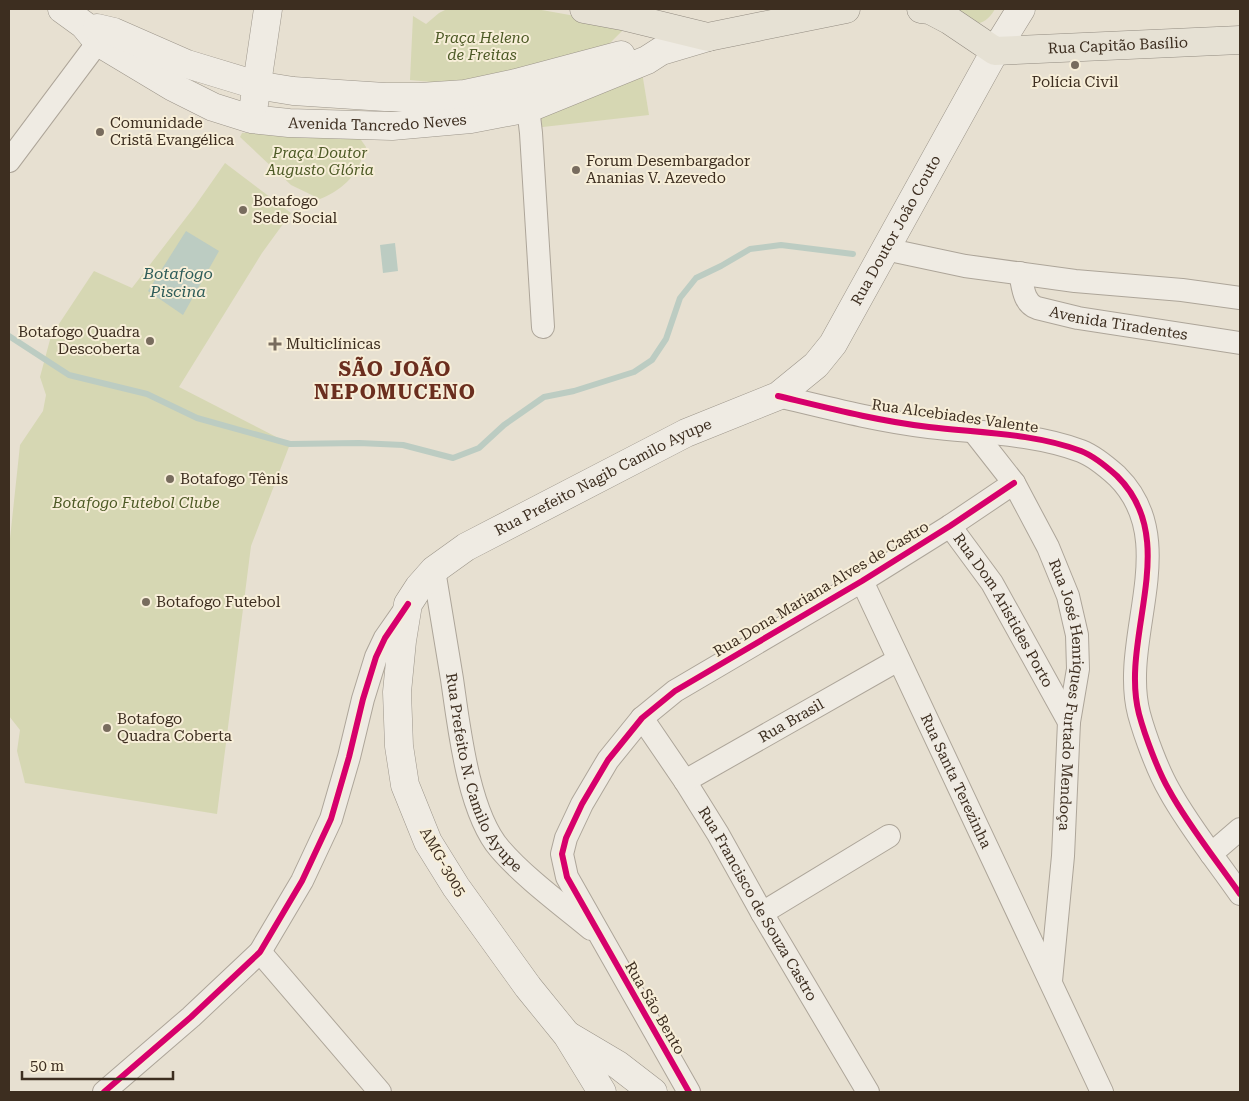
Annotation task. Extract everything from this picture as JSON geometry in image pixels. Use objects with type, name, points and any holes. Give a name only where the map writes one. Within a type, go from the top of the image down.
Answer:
[{"type":"main road","points":[[62,9],[96,32]]},
{"type":"main road","points":[[252,119],[268,9]]},
{"type":"main road","points":[[584,9],[622,16],[708,37]]},
{"type":"main road","name":"Avenida Tancredo Neves","points":[[96,32],[173,87],[213,107],[252,119],[392,126],[471,119],[530,120],[661,51],[708,37],[846,9]]},
{"type":"main road","points":[[921,9],[930,10],[949,20],[995,52]]},
{"type":"main road","name":"Rua Doutor João Couto","points":[[778,396],[816,365],[833,344],[995,52],[1022,9]]},
{"type":"main road","name":"Avenida Tancredo Neves","points":[[96,32],[187,64],[256,85],[293,91],[420,97],[465,94],[525,81],[609,57],[645,50],[661,51]]},
{"type":"main road","name":"Rua Capitão Basílio","points":[[995,52],[1240,40]]},
{"type":"main road","name":"Rua Prefeito Nagib Camilo Ayupe","points":[[434,570],[466,548],[686,433],[778,396]]},
{"type":"main road","name":"AMG-3005","points":[[434,570],[419,587],[408,604],[402,641],[397,692],[398,746],[405,786],[428,842],[456,887],[528,987],[567,1035],[602,1092]]},
{"type":"main road","points":[[567,1035],[618,1065],[653,1092]]},
{"type":"street","points":[[9,161],[96,32]]},
{"type":"street","points":[[525,81],[530,120],[543,327]]},
{"type":"street","points":[[885,249],[965,266],[1075,281],[1182,290],[1240,298]]},
{"type":"street","name":"Avenida Tiradentes","points":[[1020,273],[1026,300],[1031,306],[1037,308],[1078,318],[1240,343]]},
{"type":"street","name":"Rua Alcebiades Valente","points":[[778,396],[867,417],[927,427],[1050,441],[1083,452],[1108,467],[1128,487],[1142,512],[1148,540],[1147,573],[1137,652],[1136,680],[1139,713],[1148,742],[1168,789],[1240,894]]},
{"type":"street","name":"Rua José Henriques Furtado Mendoça","points":[[974,432],[1014,483],[1048,547],[1068,596],[1077,635],[1078,669],[1069,722],[1063,856],[1051,981]]},
{"type":"street","name":"Rua Dona Mariana Alves de Castro","points":[[600,936],[567,877],[562,854],[566,838],[582,804],[608,760],[642,718],[676,691],[862,581],[1014,483]]},
{"type":"street","name":"Rua Dom Aristides Porto","points":[[950,526],[992,583],[1069,722]]},
{"type":"street","name":"Rua Prefeito N. Camilo Ayupe","points":[[434,570],[458,725],[474,798],[483,822],[499,848],[558,903],[600,936]]},
{"type":"street","name":"Rua Santa Terezinha","points":[[862,581],[1102,1092]]},
{"type":"street","points":[[104,1092],[191,1017],[260,952],[302,881],[331,819],[376,657],[385,638],[408,604]]},
{"type":"street","name":"Rua Brasil","points":[[685,781],[898,660]]},
{"type":"street","name":"Rua Francisco de Souza Castro","points":[[642,718],[718,834],[762,913],[868,1092]]},
{"type":"street","points":[[1212,854],[1240,829]]},
{"type":"street","points":[[762,913],[889,836]]},
{"type":"street","name":"Rua São Bento","points":[[600,936],[689,1092]]},
{"type":"street","points":[[260,952],[380,1092]]},
{"type":"green space","name":"Praça Heleno de Freitas","points":[[447,9],[536,9],[581,17],[624,29],[610,43],[561,69],[484,87],[410,80],[413,16],[426,24]]},
{"type":"green space","points":[[942,9],[995,9],[983,22],[970,23]]},
{"type":"green space","points":[[641,66],[649,115],[534,128],[538,108]]},
{"type":"green space","name":"Praça Doutor Augusto Glória","points":[[352,127],[366,147],[363,157],[355,172],[344,185],[320,199],[291,185],[240,137],[242,133]]},
{"type":"green space","name":"Botafogo Futebol Clube","points":[[225,163],[291,213],[262,253],[179,387],[290,444],[251,546],[217,814],[25,783],[17,751],[20,730],[9,716],[9,548],[20,445],[43,411],[46,395],[40,377],[51,336],[94,271],[132,288],[195,206]]},
{"type":"water","name":"Botafogo Piscina","points":[[186,231],[219,251],[183,315],[148,291]]},
{"type":"water","points":[[395,243],[398,271],[383,273],[380,245]]},
{"type":"waterway","points":[[9,336],[69,375],[147,394],[197,418],[290,444],[359,443],[403,445],[453,458],[479,448],[504,425],[544,397],[574,391],[634,372],[652,360],[666,339],[680,298],[696,278],[750,249],[781,245],[853,254]]},
{"type":"cycle path","points":[[778,396],[891,421],[1044,440],[1086,453],[1117,476],[1136,502],[1145,530],[1148,560],[1136,653],[1135,684],[1139,714],[1152,753],[1165,782],[1194,830],[1240,894]]},
{"type":"cycle path","points":[[689,1092],[567,877],[562,854],[566,838],[582,804],[608,760],[642,718],[675,691],[862,581],[1014,483]]},
{"type":"cycle path","points":[[104,1092],[191,1017],[260,952],[302,881],[331,819],[376,657],[385,638],[408,604]]},
{"type":"place","name":"Polícia Civil","points":[[1075,65]]},
{"type":"place","name":"Comunidade Cristã Evangélica","points":[[100,132]]},
{"type":"place","name":"Forum Desembargador Ananias V. Azevedo","points":[[576,170]]},
{"type":"place","name":"Botafogo Sede Social","points":[[243,210]]},
{"type":"place","name":"Botafogo Quadra Descoberta","points":[[150,341]]},
{"type":"place","name":"Multiclínicas","points":[[275,344]]},
{"type":"place","name":"Botafogo Tênis","points":[[170,479]]},
{"type":"place","name":"Botafogo Futebol","points":[[146,602]]},
{"type":"place","name":"Botafogo Quadra Coberta","points":[[107,728]]},
{"type":"district","name":"SÃO JOÃO NEPOMUCENO","points":[[395,380]]}]
